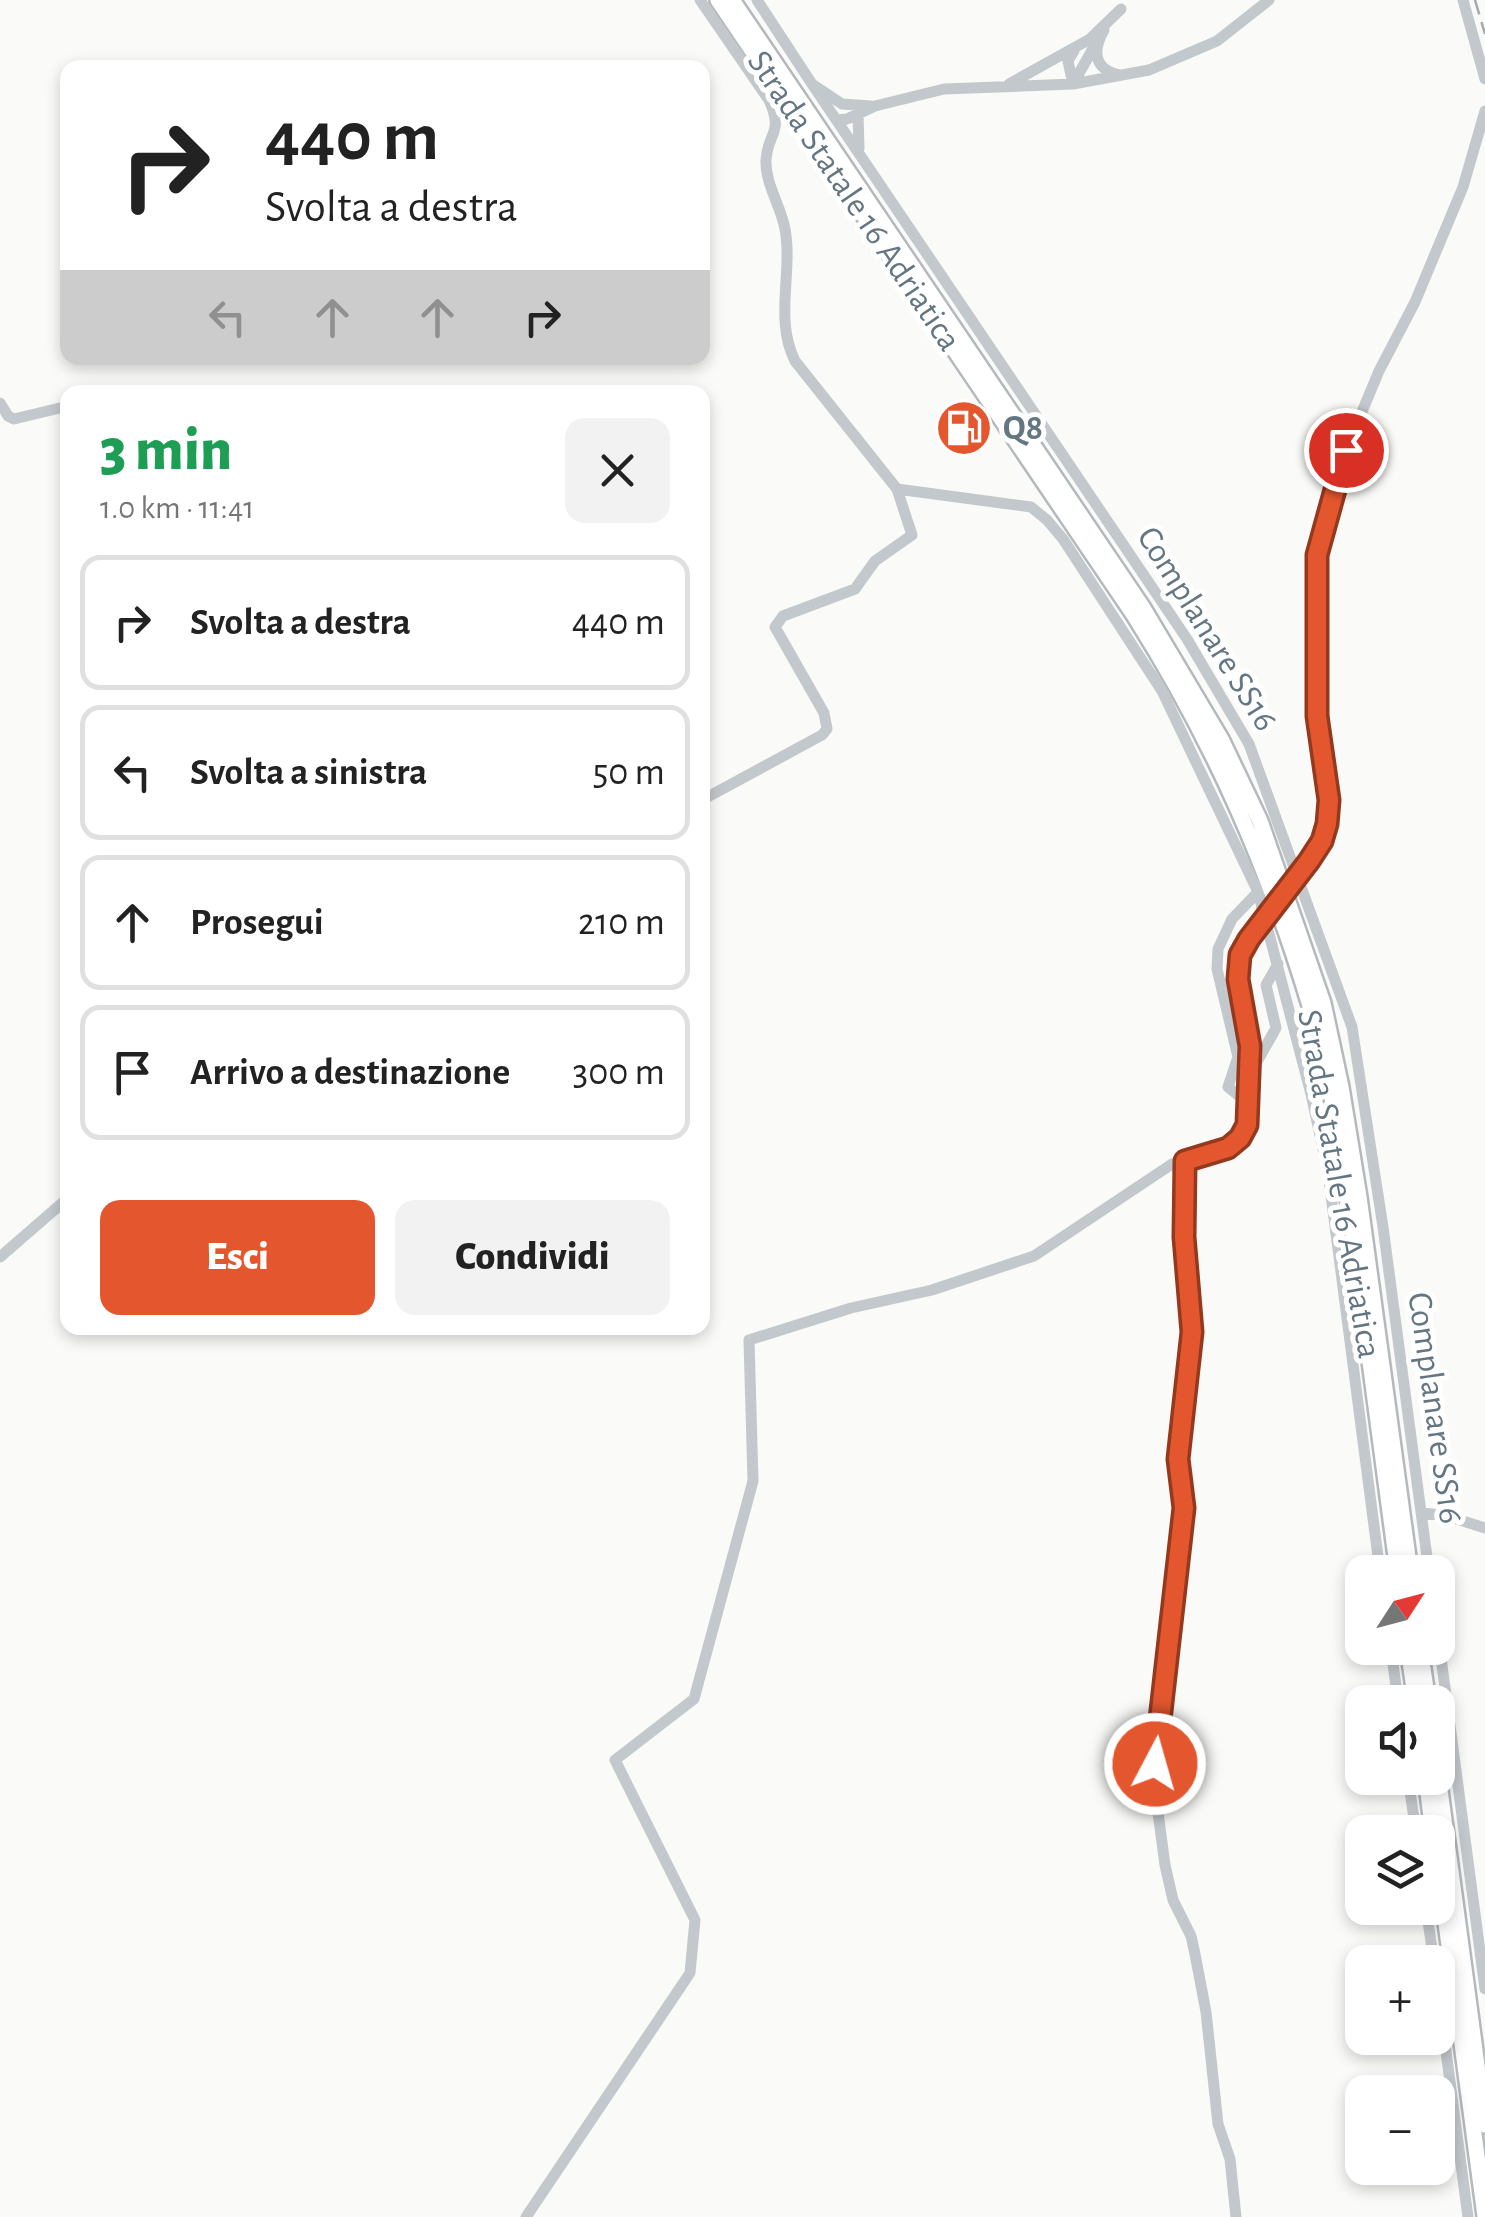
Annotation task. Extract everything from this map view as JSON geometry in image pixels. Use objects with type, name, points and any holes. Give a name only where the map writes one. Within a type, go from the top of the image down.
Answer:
[{"type":"highway","name":"Strada Statale 16 Adriatica","points":[[718,0],[1134,615],[1181,690],[1249,829],[1311,1010],[1330,1095],[1396,1555]]},
{"type":"highway","name":"Strada Statale 16 Adriatica","points":[[732,0],[1144,608],[1213,725],[1260,821],[1323,1003],[1341,1087],[1408,1555]]},
{"type":"highway","points":[[1441,1795],[1485,2125]]},
{"type":"highway","points":[[1446,1925],[1485,2216]]},
{"type":"street","points":[[700,0],[776,115],[777,126],[766,158],[785,227],[786,344],[830,408],[897,489],[912,535],[881,556],[855,589],[782,616],[775,627],[824,713],[826,728],[822,736],[710,796]]},
{"type":"street","name":"Complanare SS16","points":[[756,0],[1187,639],[1250,744],[1352,1027],[1427,1555]]},
{"type":"street","points":[[836,120],[844,110],[944,89],[1074,84],[1149,70],[1217,40],[1269,0]]},
{"type":"street","points":[[1463,0],[1485,78]]},
{"type":"street","points":[[1074,84],[1090,50],[1125,4]]},
{"type":"street","points":[[1074,84],[1068,61],[1125,4]]},
{"type":"street","points":[[1099,40],[1095,51],[1099,65],[1105,71],[1126,76]]},
{"type":"street","points":[[1005,86],[1082,44]]},
{"type":"street","points":[[812,84],[858,110]]},
{"type":"street","points":[[858,110],[859,154]]},
{"type":"street","points":[[526,2217],[690,1973],[695,1920],[616,1760],[694,1699],[753,1481],[748,1340],[852,1308],[932,1290],[1034,1256],[1172,1164],[1228,1148],[1247,1125],[1250,1046],[1238,979],[1240,955],[1322,841],[1329,800],[1317,716],[1320,534],[1346,450],[1379,371],[1415,302],[1462,187],[1485,110]]},
{"type":"street","points":[[0,403],[8,416],[14,418],[60,408]]},
{"type":"street","points":[[897,489],[1031,507],[1048,520],[1100,593],[1162,692],[1258,892],[1328,1172],[1378,1555]]},
{"type":"street","points":[[1258,892],[1232,919],[1218,949],[1217,969],[1238,1057],[1228,1087],[1239,1096],[1276,1028],[1266,984],[1278,964]]},
{"type":"street","points":[[1185,1161],[1184,1237],[1192,1332],[1178,1459],[1184,1508],[1155,1790],[1164,1866],[1173,1900],[1192,1936],[1206,2012],[1218,2124],[1230,2159],[1236,2217]]},
{"type":"street","points":[[0,1257],[60,1205]]},
{"type":"street","points":[[1421,1513],[1444,1515],[1485,1528]]},
{"type":"street","points":[[1442,1665],[1485,1988]]},
{"type":"street","points":[[1447,2055],[1468,2217]]},
{"type":"railway","points":[[1475,0],[1485,34]]},
{"type":"place","name":"Q8","points":[[964,428]]},
{"type":"route","points":[[1155,1764],[1184,1508],[1178,1459],[1192,1332],[1184,1237],[1185,1161],[1228,1148],[1247,1125],[1250,1046],[1238,979],[1240,955],[1309,861],[1327,824],[1329,800],[1317,716],[1317,555],[1346,450]]}]
